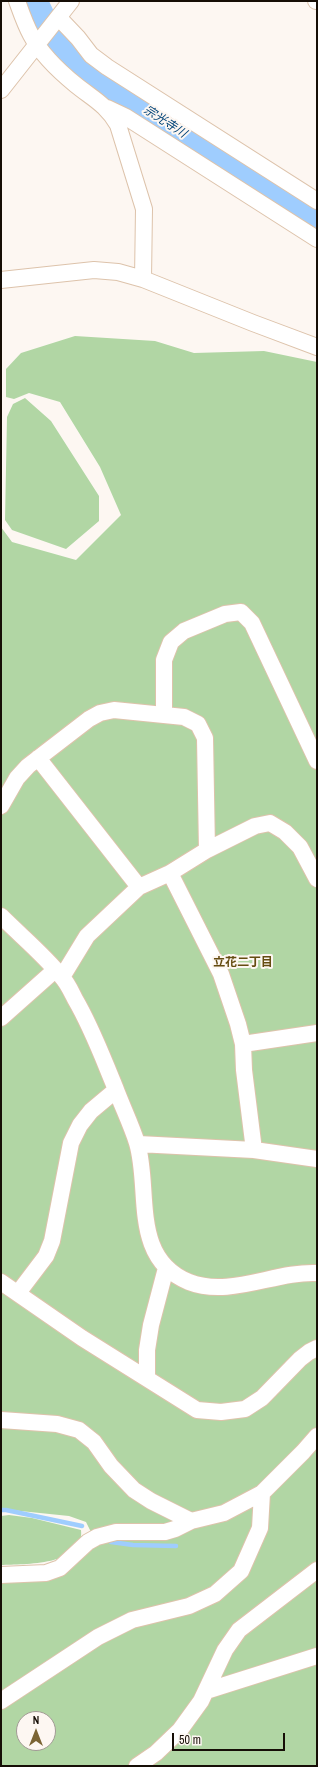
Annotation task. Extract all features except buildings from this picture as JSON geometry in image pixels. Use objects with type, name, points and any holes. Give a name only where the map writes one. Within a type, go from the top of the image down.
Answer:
[{"type":"street","points":[[17,1],[30,34],[39,42],[52,63],[76,85],[107,108],[112,113],[118,124],[144,209],[143,279]]},
{"type":"street","points":[[1,90],[71,1]]},
{"type":"street","points":[[58,19],[78,38],[91,55],[107,67],[317,201]]},
{"type":"street","points":[[107,108],[126,117],[317,239]]},
{"type":"street","points":[[1,280],[94,270],[118,272],[143,279],[253,323],[317,346]]},
{"type":"street","points":[[164,713],[164,660],[171,642],[184,631],[225,614],[241,612],[252,623],[317,761]]},
{"type":"street","points":[[1,806],[17,778],[28,766],[89,719],[100,713],[114,710],[164,713],[184,717],[198,724],[205,738],[207,850]]},
{"type":"street","points":[[38,758],[139,887]]},
{"type":"street","points":[[1,1018],[59,973],[88,936],[139,887],[170,873],[207,850],[255,826],[270,823],[285,832],[300,847],[317,879]]},
{"type":"street","points":[[170,873],[221,974],[243,1044],[244,1070],[254,1150]]},
{"type":"street","points":[[1,916],[59,973],[91,1027],[138,1144],[143,1207],[148,1234],[157,1254],[166,1268],[190,1282],[205,1286],[221,1287],[291,1275],[317,1273]]},
{"type":"street","points":[[243,1044],[317,1033]]},
{"type":"street","points":[[18,1293],[46,1256],[52,1241],[71,1143],[80,1125],[91,1111],[116,1090]]},
{"type":"street","points":[[138,1144],[254,1150],[317,1159]]},
{"type":"street","points":[[147,1378],[147,1350],[151,1325],[166,1268]]},
{"type":"street","points":[[1,1282],[82,1338],[196,1410],[208,1412],[236,1411],[244,1409],[262,1398],[300,1359],[317,1348]]},
{"type":"street","points":[[1,1420],[57,1424],[79,1430],[94,1442],[111,1466],[134,1490],[150,1501],[191,1521]]},
{"type":"street","points":[[1,1575],[46,1573],[60,1568],[88,1542],[97,1537],[116,1532],[165,1532],[176,1529],[191,1521],[224,1513],[262,1492],[303,1452],[317,1436]]},
{"type":"street","points":[[1,1701],[98,1637],[132,1620],[190,1606],[215,1594],[241,1571],[260,1528],[262,1492]]},
{"type":"street","points":[[137,1766],[156,1753],[180,1730],[198,1705],[225,1650],[239,1630],[317,1570]]},
{"type":"street","points":[[206,1691],[317,1656]]},
{"type":"green space","points":[[75,336],[155,341],[194,353],[264,351],[317,362],[317,1766],[1,1766],[1,1573],[76,1562],[92,1534],[86,1522],[69,1516],[1,1509],[1,527],[12,542],[76,560],[121,515],[100,467],[60,402],[29,393],[14,399],[6,397],[6,369],[21,353]]},
{"type":"green space","points":[[25,398],[51,421],[99,496],[99,521],[66,549],[12,530],[5,520],[7,417],[13,404]]},
{"type":"green space","points":[[9,1515],[32,1518],[81,1530],[80,1542],[73,1551],[64,1557],[51,1561],[1,1565],[1,1516]]},
{"type":"waterway","name":"宗光寺川","points":[[34,1],[45,24],[88,72],[317,220]]},
{"type":"waterway","points":[[1,1510],[82,1526]]},
{"type":"waterway","points":[[111,1542],[133,1545],[176,1546]]},
{"type":"district","name":"立花二丁目","points":[[243,963]]}]
